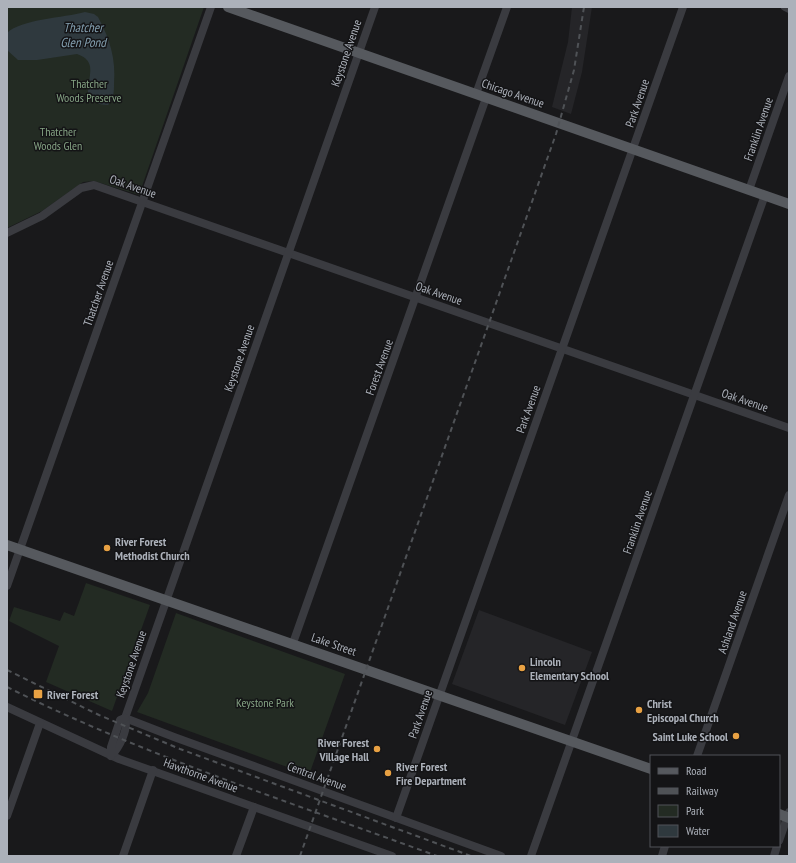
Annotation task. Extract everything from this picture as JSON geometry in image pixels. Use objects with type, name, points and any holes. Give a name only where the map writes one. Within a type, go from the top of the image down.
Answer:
[{"type":"main road","name":"Chicago Avenue","points":[[228,7],[789,204]]},
{"type":"main road","name":"Lake Street","points":[[7,544],[650,769]]},
{"type":"street","name":"Thatcher Avenue","points":[[7,586],[211,7]]},
{"type":"street","name":"Keystone Avenue","points":[[111,756],[117,749],[127,723],[125,718],[375,7]]},
{"type":"street","points":[[476,94],[507,7]]},
{"type":"street","name":"Park Avenue","points":[[396,818],[683,7]]},
{"type":"street","points":[[785,7],[789,8]]},
{"type":"street","name":"Franklin Avenue","points":[[749,190],[789,76]]},
{"type":"street","name":"Forest Avenue","points":[[293,643],[486,98]]},
{"type":"street","name":"Oak Avenue","points":[[7,233],[42,216],[81,188],[94,185],[789,428]]},
{"type":"street","name":"Franklin Avenue","points":[[531,856],[765,196]]},
{"type":"street","name":"Ashland Avenue","points":[[697,755],[789,495]]},
{"type":"street","name":"Hawthorne Avenue","points":[[7,707],[111,756],[386,855]]},
{"type":"street","name":"Central Avenue","points":[[125,718],[501,856]]},
{"type":"street","points":[[7,816],[40,723]]},
{"type":"street","points":[[123,856],[153,770]]},
{"type":"street","points":[[236,856],[254,807]]},
{"type":"street","points":[[780,837],[786,815]]},
{"type":"shaded area","points":[[572,7],[592,7],[582,72],[571,114],[552,107],[568,42]]},
{"type":"shaded area","name":"Lincoln Elementary School","points":[[479,610],[592,652],[565,725],[452,684]]},
{"type":"green space","name":"Thatcher Woods Preserve","points":[[7,7],[204,7],[139,195],[94,181],[83,182],[42,211],[7,228]]},
{"type":"green space","points":[[86,583],[150,605],[112,711],[46,682],[59,646],[9,621],[14,607],[60,621],[64,612],[74,616]]},
{"type":"green space","name":"Keystone Park","points":[[176,613],[345,674],[309,775],[137,712],[148,693]]},
{"type":"water","name":"Thatcher Glen Pond","points":[[85,12],[94,14],[98,17],[106,33],[111,49],[114,66],[114,89],[113,98],[108,105],[96,102],[88,94],[90,65],[84,57],[77,54],[37,60],[18,60],[7,50],[7,33],[14,28],[32,22]]},
{"type":"railway","points":[[300,856],[556,134],[574,70],[584,7]]},
{"type":"railway","points":[[7,670],[99,715],[180,749],[471,856]]},
{"type":"railway","points":[[7,687],[59,712],[166,757],[437,856]]},
{"type":"place","name":"River Forest Methodist Church","points":[[107,548]]},
{"type":"place","name":"Lincoln Elementary School","points":[[522,668]]},
{"type":"place","name":"River Forest","points":[[38,694]]},
{"type":"place","name":"Christ Episcopal Church","points":[[639,710]]},
{"type":"place","name":"Saint Luke School","points":[[736,736]]},
{"type":"place","name":"River Forest Village Hall","points":[[377,749]]},
{"type":"place","name":"River Forest Fire Department","points":[[388,773]]},
{"type":"park label","name":"Thatcher Woods Glen","points":[[58,138]]}]
